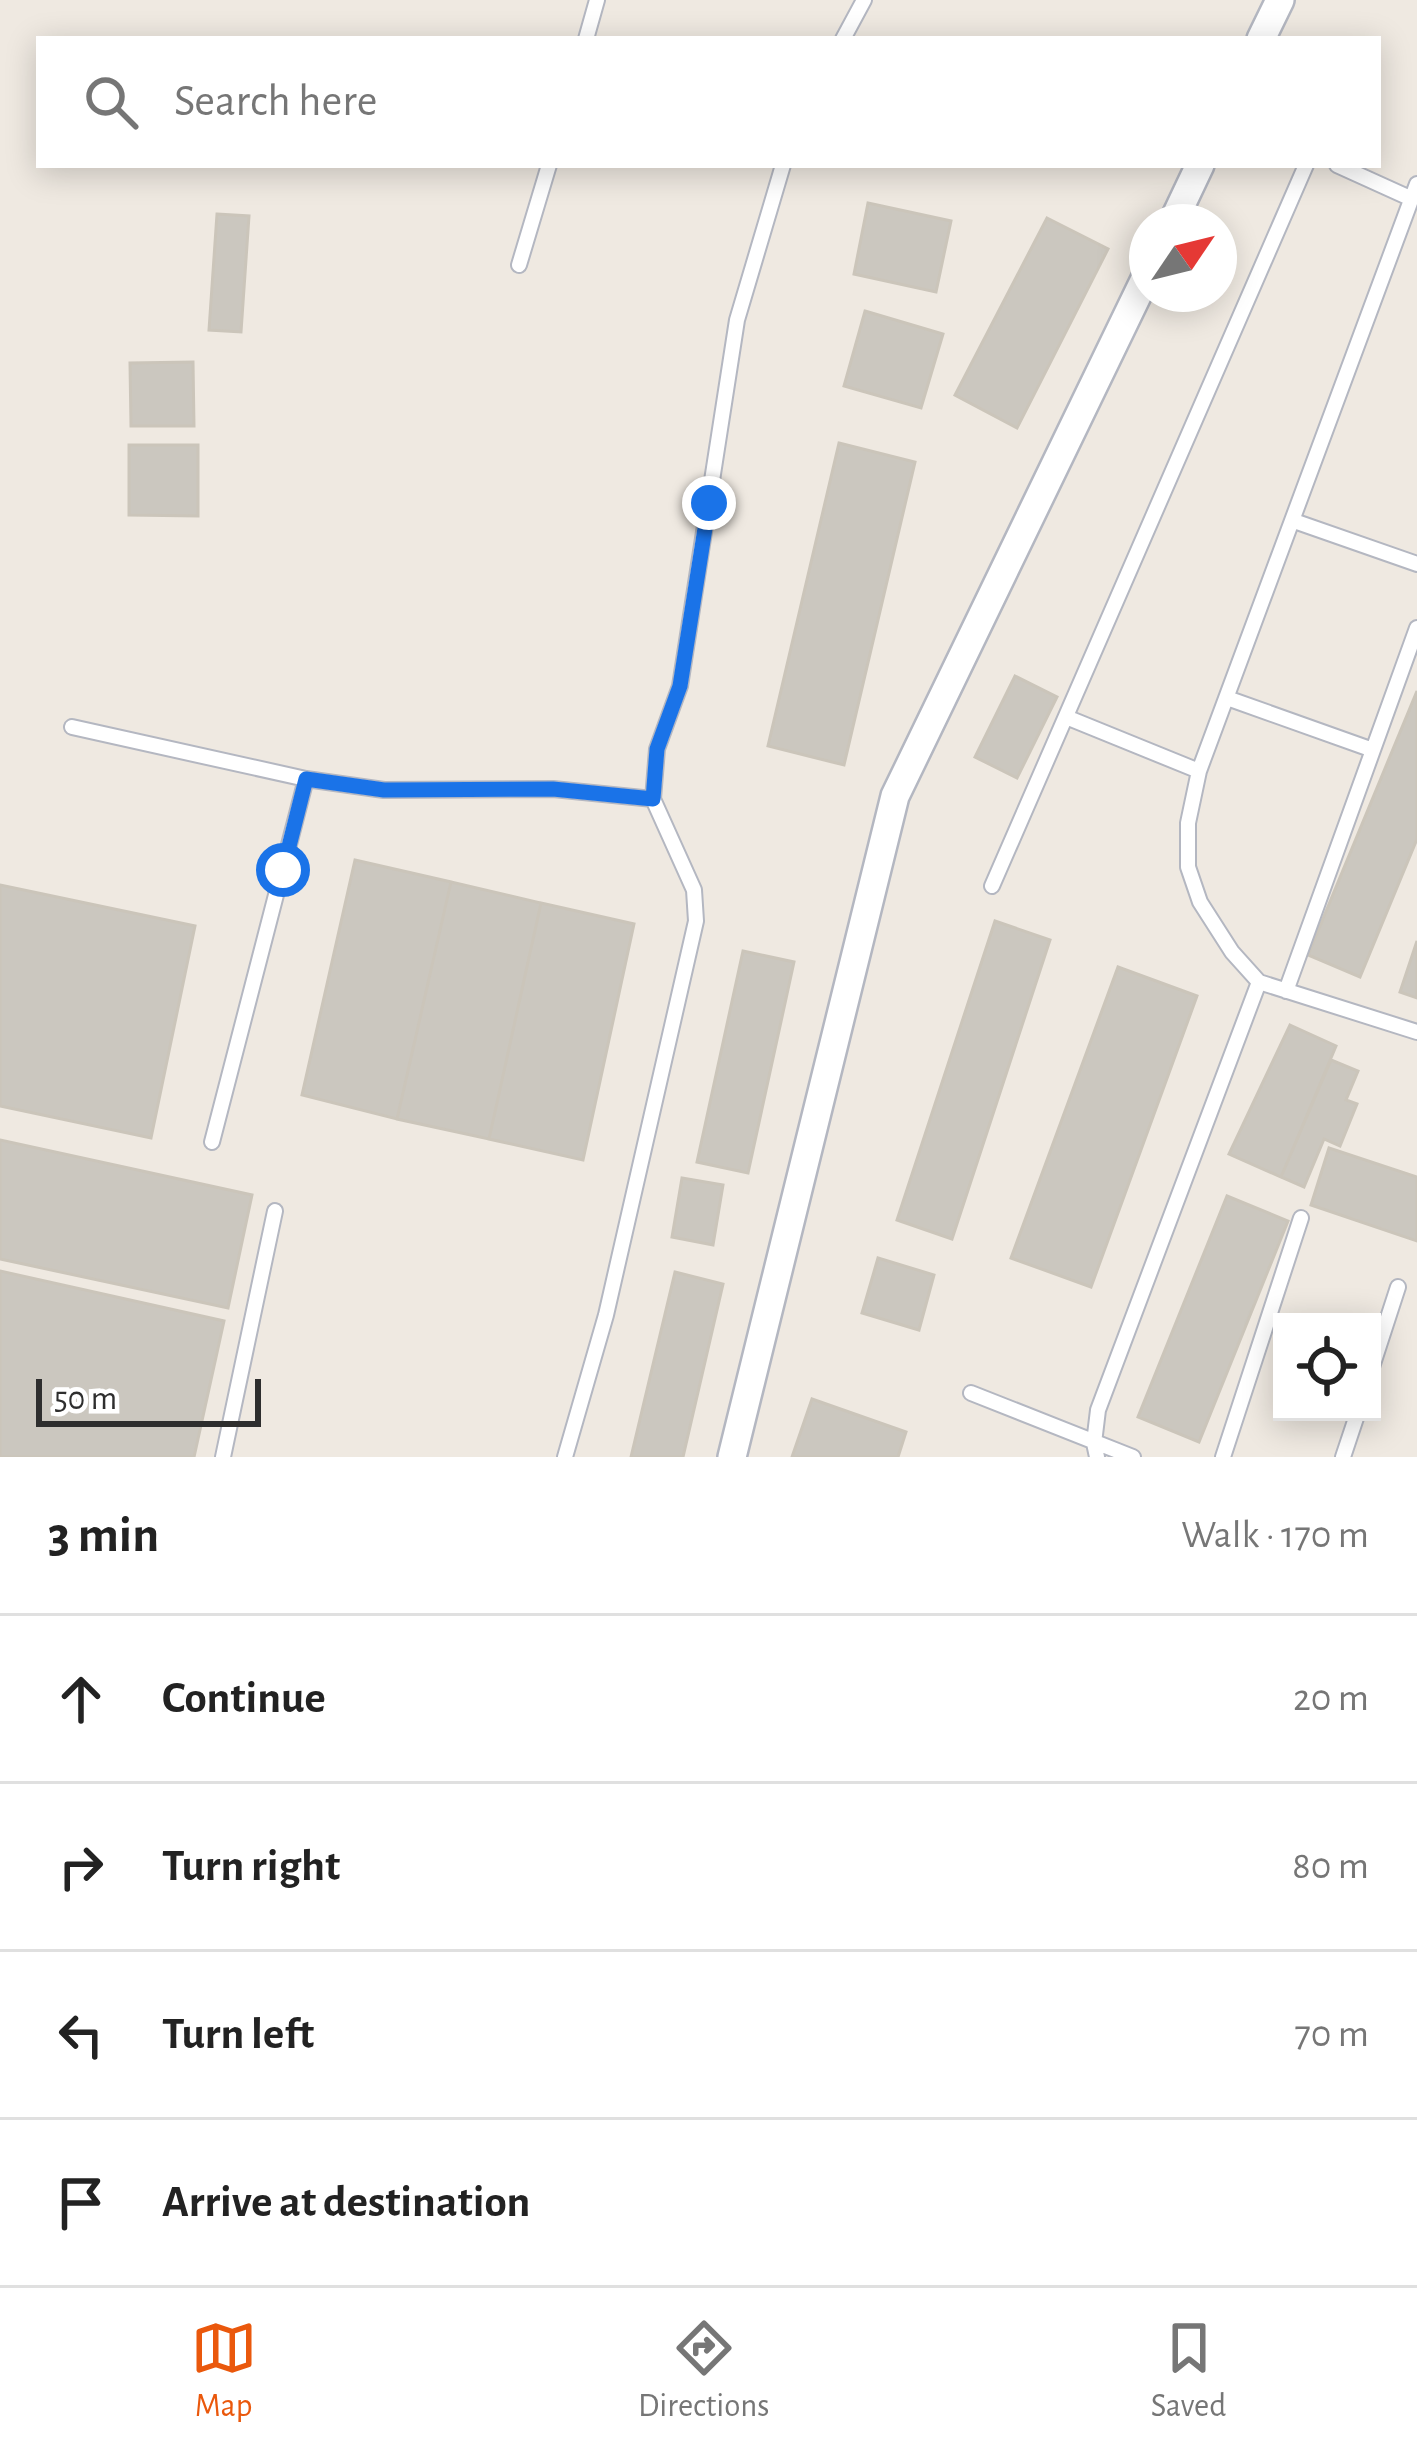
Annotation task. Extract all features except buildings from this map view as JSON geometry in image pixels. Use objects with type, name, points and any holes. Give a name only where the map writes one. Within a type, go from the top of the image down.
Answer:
[{"type":"street","points":[[1262,36],[1280,0]]},
{"type":"street","points":[[1182,204],[1199,168]]},
{"type":"street","points":[[732,1457],[896,796],[1129,312]]},
{"type":"lane","points":[[587,36],[598,0]]},
{"type":"lane","points":[[845,36],[864,0]]},
{"type":"lane","points":[[519,265],[547,168]]},
{"type":"lane","points":[[565,1457],[606,1315],[696,921],[694,890],[653,799],[657,749],[680,686],[737,320],[782,168]]},
{"type":"lane","points":[[992,886],[1305,168]]},
{"type":"lane","points":[[1346,168],[1414,191],[1198,771],[1188,823],[1188,867],[1200,902],[1232,952],[1259,982],[1417,1032]]},
{"type":"lane","points":[[1294,521],[1417,564]]},
{"type":"lane","points":[[1286,991],[1417,628]]},
{"type":"lane","points":[[1227,698],[1373,750]]},
{"type":"lane","points":[[1066,716],[1198,771]]},
{"type":"lane","points":[[72,727],[306,779],[384,790],[553,789],[653,799]]},
{"type":"lane","points":[[212,1142],[306,779]]},
{"type":"lane","points":[[1095,1450],[1098,1410],[1259,982]]},
{"type":"lane","points":[[223,1457],[275,1211]]},
{"type":"lane","points":[[1223,1457],[1300,1218]]},
{"type":"lane","points":[[1381,1339],[1398,1287]]},
{"type":"lane","points":[[971,1393],[1095,1450],[1133,1457]]},
{"type":"lane","points":[[1343,1457],[1355,1421]]},
{"type":"route","points":[[283,870],[306,779],[384,790],[553,789],[653,799],[657,749],[680,686],[709,503]]}]
